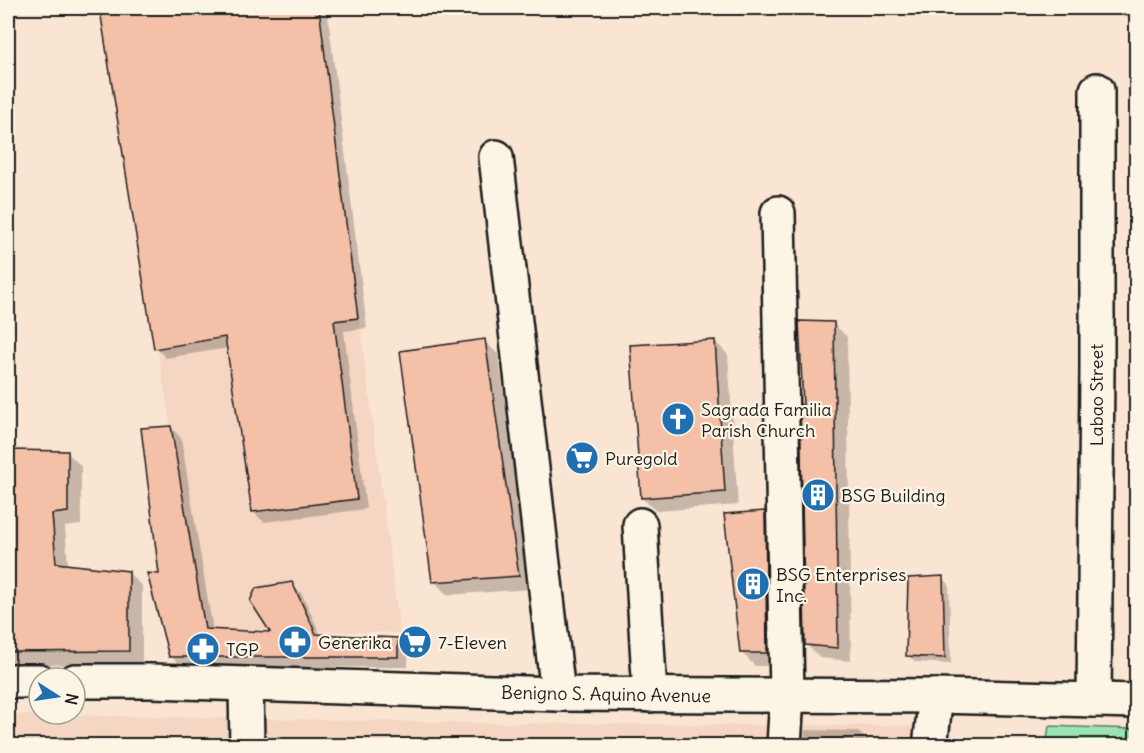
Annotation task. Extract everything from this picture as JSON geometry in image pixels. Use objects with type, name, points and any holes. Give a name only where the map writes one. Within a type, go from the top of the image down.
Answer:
[{"type":"main road","name":"Labao Street","points":[[1094,700],[1097,90]]},
{"type":"main road","points":[[496,157],[558,694]]},
{"type":"main road","points":[[778,213],[787,695],[784,746]]},
{"type":"main road","points":[[640,525],[650,695]]},
{"type":"main road","points":[[8,681],[27,681]]},
{"type":"main road","name":"Benigno S. Aquino Avenue","points":[[87,681],[558,694],[936,696],[1137,701]]},
{"type":"main road","points":[[246,685],[247,746]]},
{"type":"main road","points":[[930,746],[936,696]]},
{"type":"shaded area","points":[[319,8],[400,633],[205,629],[100,10]]},
{"type":"shaded area","points":[[8,714],[27,714],[27,726],[87,726],[87,715],[495,723],[916,726],[914,746],[8,746]]},
{"type":"green space","points":[[1049,726],[1136,729],[1136,745],[1046,745]]},
{"type":"building","points":[[120,8],[319,8],[358,318],[334,321],[357,499],[252,512],[225,337],[154,349],[100,10]]},
{"type":"building","name":"BSG Building","points":[[799,321],[834,322],[838,648],[805,645],[800,404],[803,405]]},
{"type":"building","points":[[485,339],[519,576],[432,582],[400,351]]},
{"type":"building","name":"Sagrada Familia Parish Church","points":[[715,340],[725,492],[641,498],[630,345]]},
{"type":"building","points":[[171,426],[205,629],[270,632],[250,601],[256,588],[292,582],[316,634],[398,638],[398,657],[169,657],[147,573],[159,574],[141,428]]},
{"type":"building","points":[[8,450],[68,451],[68,512],[52,514],[56,563],[129,571],[129,651],[8,652]]},
{"type":"building","name":"BSG Enterprises Inc.","points":[[765,511],[767,653],[740,653],[724,514]]},
{"type":"building","points":[[943,576],[945,658],[906,656],[908,578]]},
{"type":"place","name":"Sagrada Familia Parish Church","points":[[678,419]]},
{"type":"place","name":"Puregold","points":[[582,458]]},
{"type":"place","name":"BSG Building","points":[[818,495]]},
{"type":"place","name":"BSG Enterprises Inc.","points":[[753,584]]},
{"type":"place","name":"Generika","points":[[295,642]]},
{"type":"place","name":"7-Eleven","points":[[415,642]]},
{"type":"place","name":"TGP","points":[[203,649]]}]
